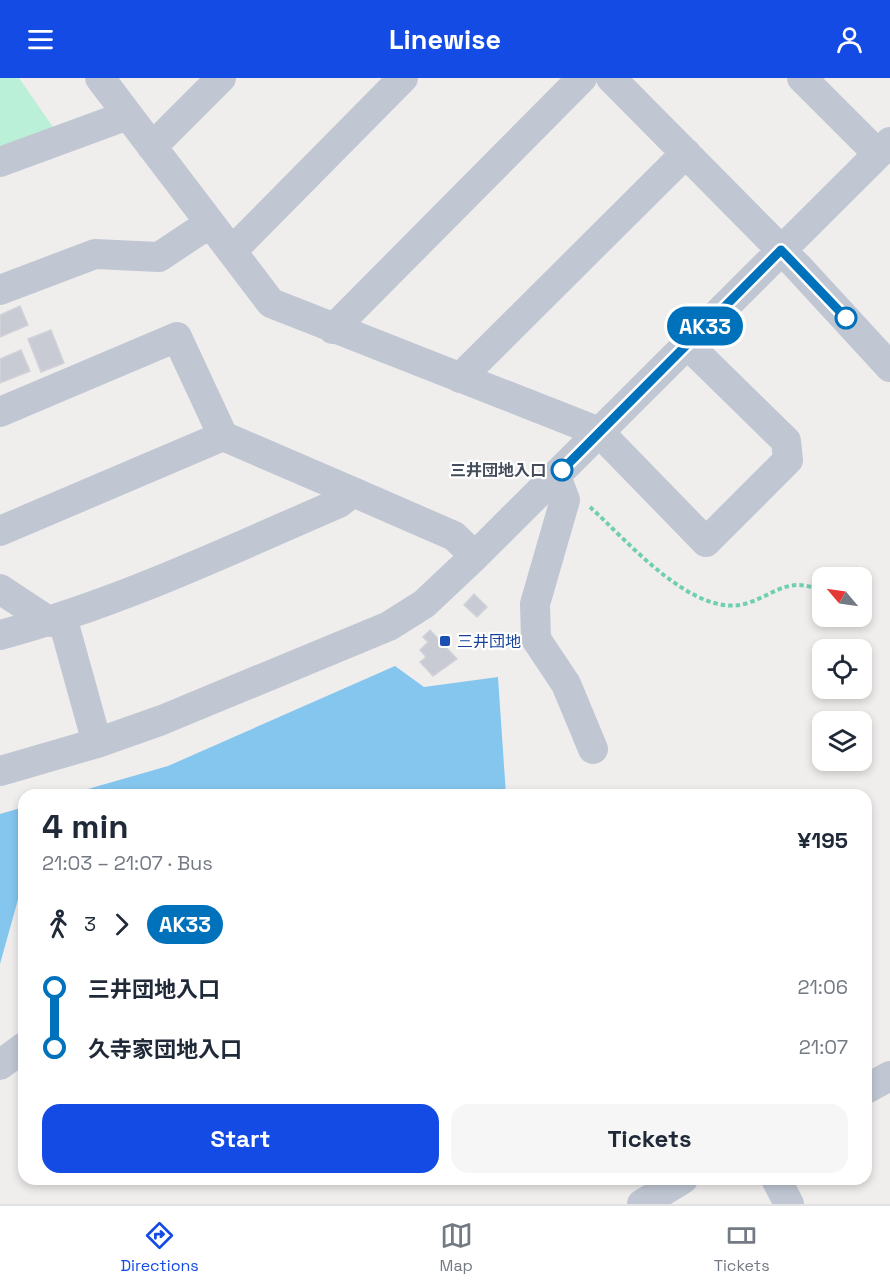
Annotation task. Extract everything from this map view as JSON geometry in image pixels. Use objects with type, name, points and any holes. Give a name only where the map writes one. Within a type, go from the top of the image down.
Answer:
[{"type":"street","points":[[100,78],[272,303],[333,329],[599,432],[706,542],[788,460],[786,441],[687,344]]},
{"type":"street","points":[[152,147],[221,78]]},
{"type":"street","points":[[232,251],[403,78]]},
{"type":"street","points":[[333,329],[582,78]]},
{"type":"street","points":[[611,78],[781,250],[890,367]]},
{"type":"street","points":[[0,771],[97,743],[162,720],[389,626],[424,604],[556,476],[884,148],[802,78]]},
{"type":"street","points":[[0,162],[128,115]]},
{"type":"street","points":[[460,378],[686,153]]},
{"type":"street","points":[[0,290],[95,254],[159,257],[210,223]]},
{"type":"street","points":[[0,412],[177,337],[224,436],[454,536],[475,556]]},
{"type":"street","points":[[0,531],[224,436]]},
{"type":"street","points":[[556,476],[565,500],[536,604],[536,639],[566,684],[593,749]]},
{"type":"street","points":[[0,635],[56,620],[216,556],[339,503],[353,492]]},
{"type":"street","points":[[0,589],[56,620],[97,743]]},
{"type":"street","points":[[0,1065],[18,1052]]},
{"type":"street","points":[[872,1086],[890,1076]]},
{"type":"street","points":[[642,1204],[673,1185]]},
{"type":"street","points":[[779,1185],[789,1204]]},
{"type":"path","points":[[556,476],[678,587],[720,605],[747,603],[776,589],[798,585],[812,588]]},
{"type":"green space","points":[[0,78],[19,78],[55,130],[0,150]]},
{"type":"water","points":[[395,666],[424,687],[498,677],[506,789],[88,789],[168,766]]},
{"type":"water","points":[[18,809],[18,900],[0,964],[0,814]]},
{"type":"building","points":[[20,306],[28,325],[0,337],[0,315]]},
{"type":"building","points":[[51,330],[64,363],[41,372],[28,339]]},
{"type":"building","points":[[21,350],[30,371],[0,383],[0,359]]},
{"type":"building","points":[[474,594],[487,607],[477,617],[464,605]]},
{"type":"building","points":[[430,630],[457,659],[433,676],[420,662],[426,657],[420,650],[428,642],[423,637]]},
{"type":"bus line","name":"AK33","points":[[562,470],[781,250],[846,318]]},
{"type":"place","name":"三井団地入口","points":[[562,470]]},
{"type":"place","name":"三井団地","points":[[445,641]]}]
